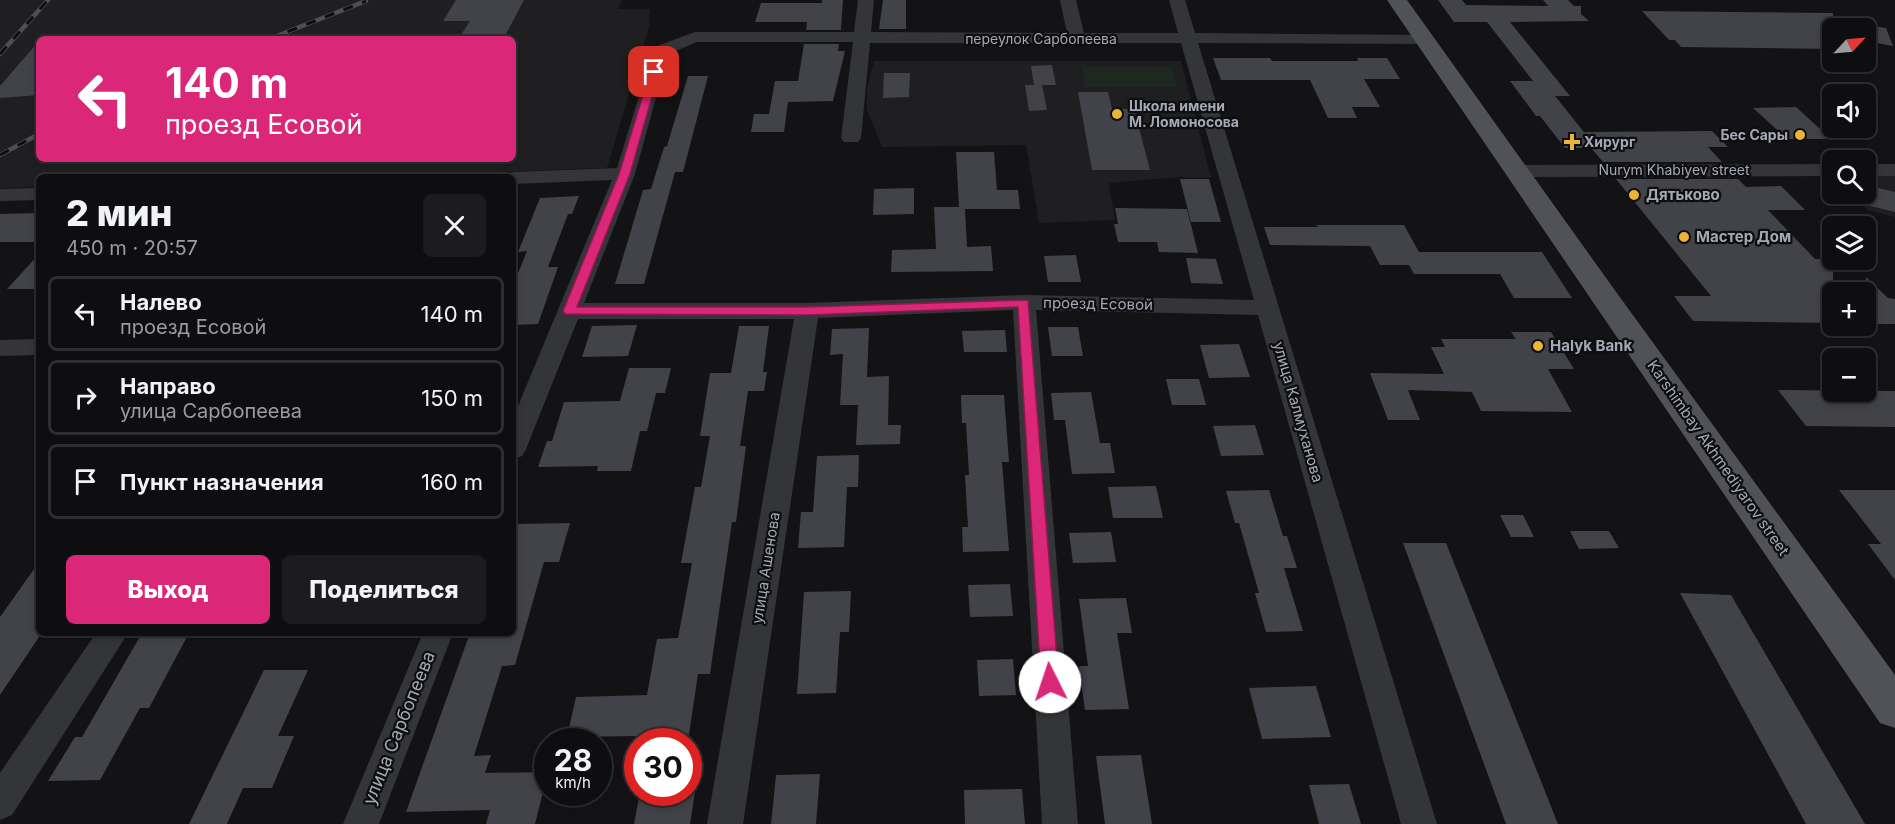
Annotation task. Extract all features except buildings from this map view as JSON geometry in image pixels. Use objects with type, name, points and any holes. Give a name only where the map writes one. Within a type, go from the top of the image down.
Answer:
[{"type":"main road","name":"Karshimbay Akhmediyarov street","points":[[1397,0],[1895,709]]},
{"type":"street","points":[[851,138],[860,38],[866,0]]},
{"type":"street","points":[[1068,0],[1077,39]]},
{"type":"street","name":"улица Калмуханова","points":[[1177,0],[1419,824]]},
{"type":"street","name":"переулок Сарбопеева","points":[[625,174],[660,51],[695,37],[1424,39]]},
{"type":"street","name":"Nurym Khabiyev street","points":[[1516,171],[1822,170]]},
{"type":"street","points":[[1876,170],[1895,170]]},
{"type":"street","points":[[516,178],[625,174],[516,442]]},
{"type":"street","points":[[0,195],[36,194]]},
{"type":"street","points":[[1024,302],[1060,824]]},
{"type":"street","name":"проезд Есовой","points":[[569,311],[807,311],[1024,302],[1267,308]]},
{"type":"street","name":"улица Ашенова","points":[[725,824],[807,311]]},
{"type":"street","points":[[0,348],[36,347]]},
{"type":"street","points":[[0,802],[111,636]]},
{"type":"street","name":"улица Сарбопеева","points":[[361,824],[437,636]]},
{"type":"shaded area","points":[[0,0],[622,0],[618,9],[650,9],[649,27],[607,168],[437,174],[36,174],[36,187],[0,188]]},
{"type":"shaded area","points":[[874,61],[1181,61],[1211,178],[1180,177],[1109,183],[1115,220],[1039,223],[1026,145],[882,147],[867,110],[867,88]]},
{"type":"shaded area","points":[[1082,67],[1171,67],[1177,87],[1085,87]]},
{"type":"shaded area","points":[[1887,173],[1895,175],[1895,217],[1868,210],[1862,204],[1876,204],[1876,175]]},
{"type":"railway","points":[[0,54],[48,0]]},
{"type":"railway","points":[[277,36],[366,1]]},
{"type":"railway","points":[[0,155],[36,136]]},
{"type":"place","name":"Школа имени М. Ломоносова","points":[[1117,114]]},
{"type":"place","name":"Бес Сары","points":[[1800,135]]},
{"type":"place","name":"Хирург","points":[[1572,142]]},
{"type":"place","name":"Дятьково","points":[[1634,195]]},
{"type":"place","name":"Мастер Дом","points":[[1684,237]]},
{"type":"place","name":"Halyk Bank","points":[[1538,346]]},
{"type":"route","points":[[654,72],[625,174],[569,311],[807,311],[1024,302],[1050,682]]}]
